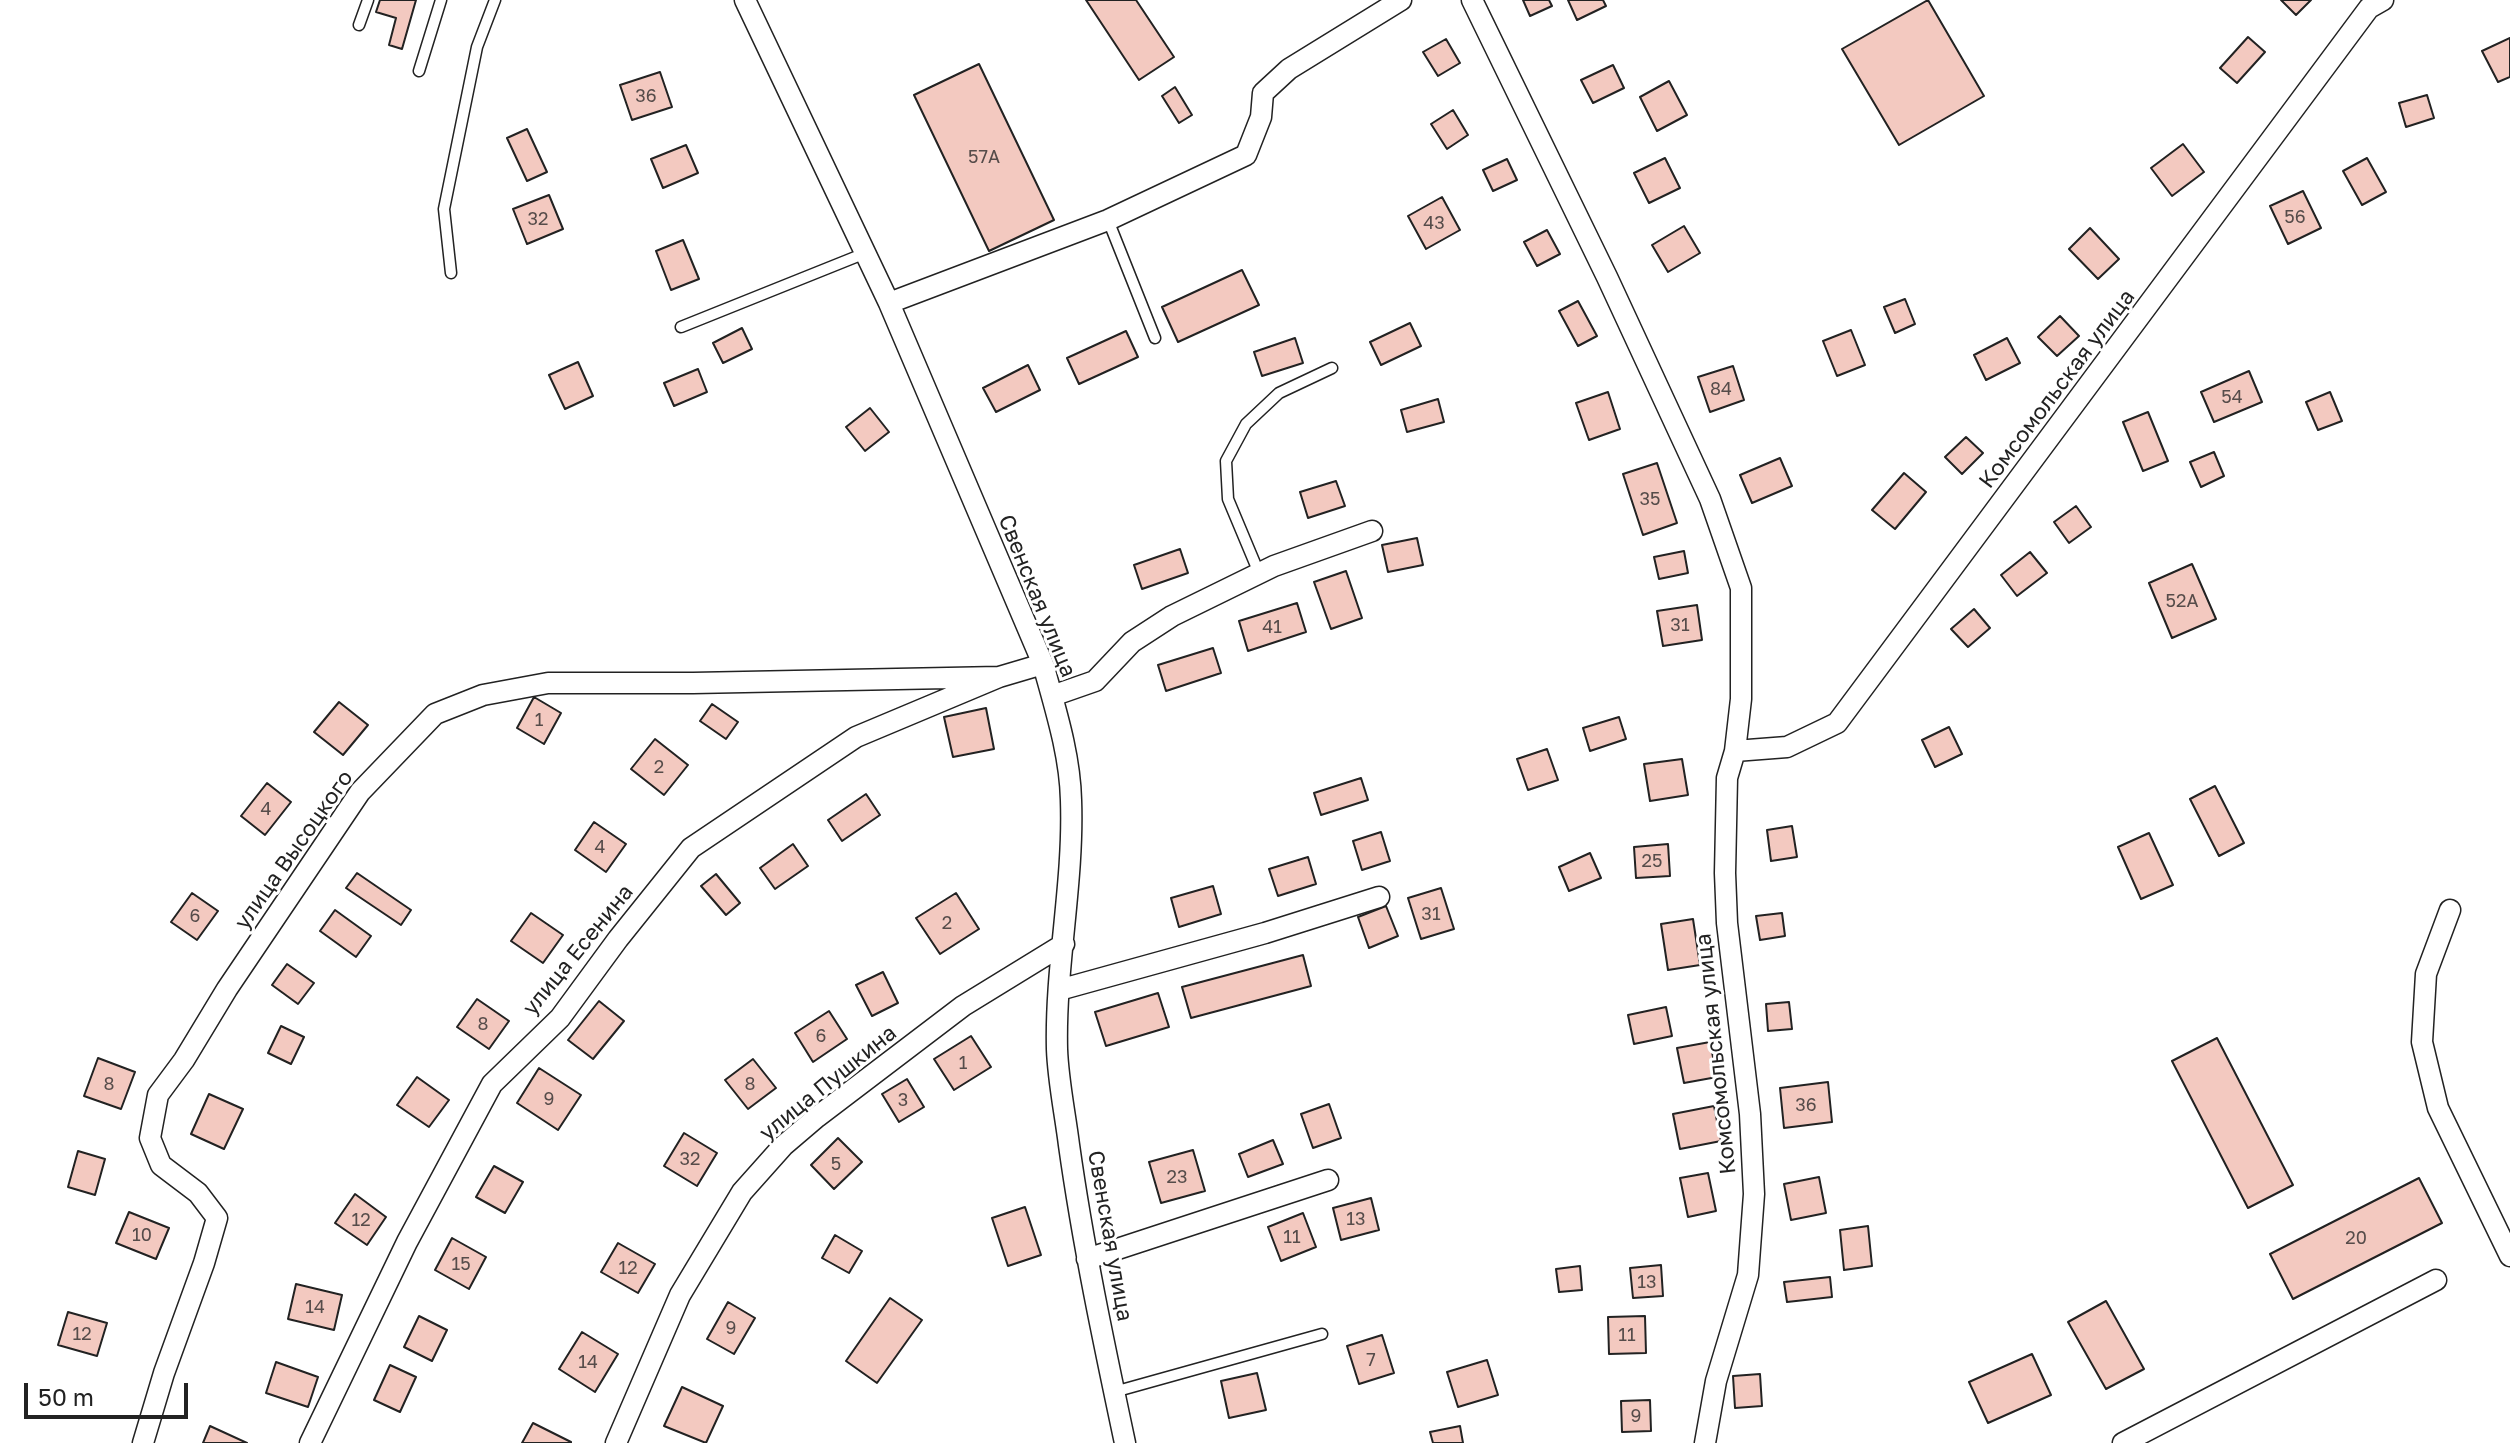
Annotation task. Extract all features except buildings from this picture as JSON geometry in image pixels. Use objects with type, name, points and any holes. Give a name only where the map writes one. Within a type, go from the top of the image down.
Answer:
[{"type":"street","name":"Свенская улица","points":[[745,0],[863,254],[889,303],[1043,664],[1052,696],[1069,768],[1071,799],[1071,850],[1057,1051],[1081,1230],[1125,1443]]},
{"type":"street","points":[[889,303],[1108,220],[1246,155],[1261,117],[1263,93],[1289,69],[1401,0]]},
{"type":"street","name":"Комсомольская улица","points":[[1472,0],[1614,291],[1710,499],[1741,588],[1741,699],[1735,751],[1727,778],[1725,873],[1727,923],[1750,1114],[1754,1194],[1748,1275],[1716,1381],[1705,1443]]},
{"type":"street","name":"Комсомольская улица","points":[[1735,751],[1787,747],[1837,723],[2369,8],[2383,0]]},
{"type":"street","points":[[1052,696],[1095,681],[1132,642],[1172,616],[1259,573],[1372,531]]},
{"type":"street","name":"улица Есенина","points":[[312,1438],[407,1242],[492,1084],[560,1018],[691,848],[856,737],[999,677],[1043,664]]},
{"type":"street","name":"улица Высоцкого","points":[[143,1443],[217,1218],[198,1193],[161,1165],[150,1138],[158,1095],[360,792],[435,714],[483,695],[548,683],[999,677]]},
{"type":"street","points":[[1059,990],[1265,933],[1379,897]]},
{"type":"street","points":[[2450,910],[2426,974],[2422,1042],[2438,1108],[2510,1256]]},
{"type":"street","name":"улица Пушкина","points":[[616,1443],[680,1295],[742,1192],[783,1146],[963,1006],[1064,944]]},
{"type":"street","points":[[1087,1259],[1328,1180]]},
{"type":"street","points":[[2123,1443],[2436,1280]]},
{"type":"lane","points":[[359,25],[368,0]]},
{"type":"lane","points":[[419,71],[441,0]]},
{"type":"lane","points":[[451,273],[444,209],[477,47],[495,0]]},
{"type":"lane","points":[[1108,220],[1155,338]]},
{"type":"lane","points":[[681,327],[863,254]]},
{"type":"lane","points":[[1259,573],[1228,499],[1226,461],[1246,424],[1279,393],[1332,368]]},
{"type":"lane","points":[[1114,1392],[1322,1334]]}]
